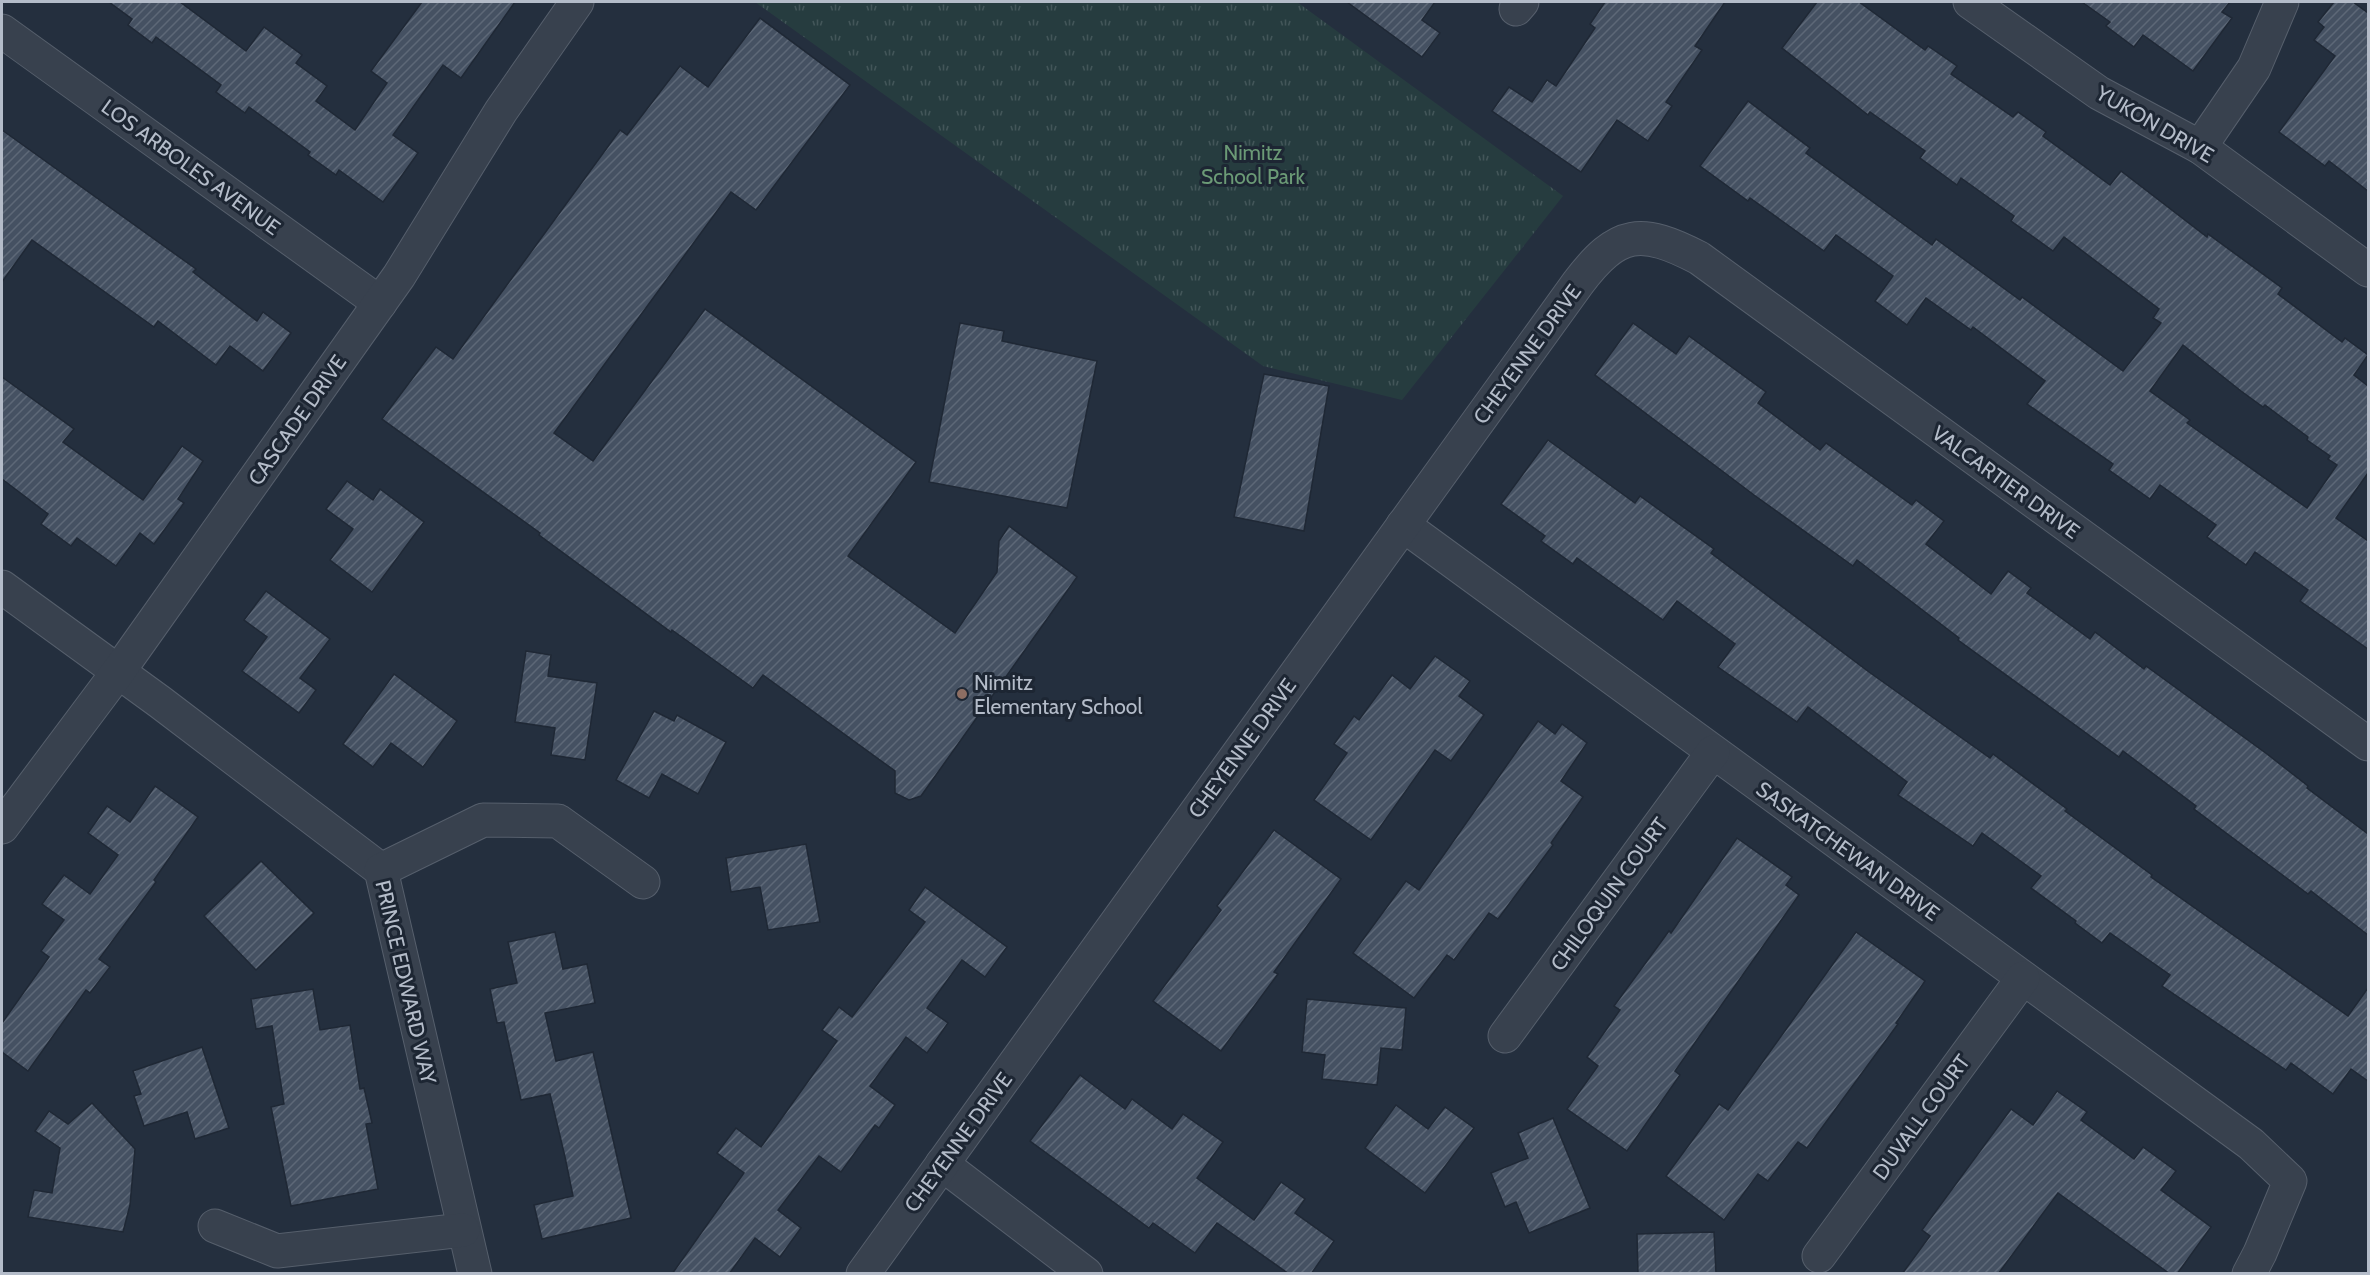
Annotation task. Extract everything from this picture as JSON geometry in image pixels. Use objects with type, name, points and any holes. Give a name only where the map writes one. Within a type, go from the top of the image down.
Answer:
[{"type":"street","name":"CASCADE DRIVE","points":[[2,827],[117,672],[380,303],[407,264],[501,111],[577,2]]},
{"type":"street","name":"YUKON DRIVE","points":[[1970,2],[2099,93],[2200,147],[2368,270]]},
{"type":"street","points":[[2200,147],[2254,68],[2282,2]]},
{"type":"street","name":"LOS ARBOLES AVENUE","points":[[2,31],[380,303]]},
{"type":"street","name":"CHEYENNE DRIVE","points":[[863,1274],[1598,257],[1617,243],[1635,239]]},
{"type":"street","name":"VALCARTIER DRIVE","points":[[1635,239],[1654,239],[1699,258],[2368,744]]},
{"type":"street","name":"SASKATCHEWAN DRIVE","points":[[1403,525],[2251,1144],[2290,1181],[2249,1274]]},
{"type":"street","name":"PRINCE EDWARD WAY","points":[[2,587],[381,870],[475,1274]]},
{"type":"street","name":"CHILOQUIN COURT","points":[[1505,1036],[1713,752]]},
{"type":"street","points":[[381,870],[483,820],[558,821],[643,882]]},
{"type":"street","name":"DUVALL COURT","points":[[1819,1256],[2023,978]]},
{"type":"street","points":[[942,1164],[1086,1274]]},
{"type":"street","points":[[215,1226],[277,1251],[463,1230]]},
{"type":"green space","name":"Nimitz School Park","points":[[755,2],[1297,2],[1563,196],[1402,400],[1263,366]]},
{"type":"building","points":[[109,2],[180,2],[246,51],[264,27],[302,55],[296,63],[327,86],[316,101],[355,130],[387,83],[371,71],[422,2],[515,2],[461,78],[443,65],[393,135],[418,153],[383,202],[339,170],[336,175],[308,155],[310,152],[249,107],[245,113],[216,92],[221,85],[156,37],[152,43],[128,25],[132,19]]},
{"type":"building","points":[[1347,2],[1435,2],[1422,20],[1440,33],[1422,57]]},
{"type":"building","points":[[1605,2],[1725,2],[1695,46],[1702,50],[1666,102],[1672,106],[1648,141],[1617,120],[1581,172],[1492,111],[1509,87],[1532,102],[1547,80],[1556,86],[1595,28],[1590,24]]},
{"type":"building","points":[[1817,2],[1859,2],[1925,50],[1928,46],[1957,66],[1951,74],[2013,117],[2018,112],[2046,132],[2043,136],[2110,185],[2121,171],[2207,237],[2208,234],[2282,288],[2278,294],[2342,342],[2345,338],[2368,355],[2354,375],[2368,386],[2368,473],[2336,518],[2368,541],[2368,649],[2300,601],[2308,590],[2255,552],[2246,565],[2207,537],[2216,525],[2160,485],[2150,499],[2109,470],[2113,464],[2027,404],[2045,381],[1973,327],[1971,330],[1926,298],[1907,325],[1875,301],[1893,276],[1836,235],[1824,251],[1750,198],[1748,201],[1700,166],[1748,101],[1810,148],[1806,153],[1932,245],[1936,239],[2020,300],[2022,297],[2123,371],[2161,323],[2153,318],[2159,309],[2064,237],[2053,251],[2011,221],[2014,216],[1961,178],[1957,185],[1920,158],[1925,151],[1870,112],[1868,115],[1782,48]],"holes":[[[2183,345],[2263,407],[2265,405],[2308,437],[2307,440],[2330,456],[2328,459],[2337,465],[2307,508],[2187,423],[2190,420],[2150,391]]]},
{"type":"building","points":[[2082,2],[2230,2],[2222,12],[2232,18],[2193,71],[2143,35],[2134,47],[2106,26],[2110,22]]},
{"type":"building","points":[[2334,2],[2353,2],[2368,13],[2368,191],[2329,161],[2325,166],[2279,132],[2335,56],[2314,40],[2324,27],[2318,22]]},
{"type":"building","points":[[760,18],[850,85],[756,210],[731,192],[554,433],[593,461],[705,309],[916,462],[848,556],[955,633],[997,572],[999,541],[1009,526],[1077,577],[921,796],[909,800],[895,793],[895,771],[763,675],[753,688],[672,630],[671,632],[539,535],[540,533],[382,419],[436,347],[453,359],[620,130],[627,135],[680,66],[708,87]]},
{"type":"building","points":[[2,130],[196,269],[193,272],[257,321],[263,312],[291,333],[263,371],[230,346],[216,365],[158,321],[154,327],[32,240],[2,282]]},
{"type":"building","points":[[960,323],[1004,331],[1002,341],[1097,361],[1067,508],[929,482]]},
{"type":"building","points":[[1633,323],[1676,354],[1689,336],[1766,392],[1758,403],[1820,450],[1826,443],[1912,505],[1916,500],[1944,521],[1926,544],[1991,594],[2008,571],[2031,588],[2027,593],[2090,639],[2095,632],[2144,669],[2146,666],[2267,754],[2308,786],[2307,788],[2368,834],[2368,935],[2311,891],[2308,894],[2194,809],[2196,806],[2123,751],[2119,757],[1958,640],[1959,638],[1857,560],[1853,566],[1754,495],[1595,375]]},
{"type":"building","points":[[1264,374],[1329,386],[1304,531],[1234,517]]},
{"type":"building","points":[[2,377],[74,429],[63,442],[143,500],[182,446],[203,461],[178,499],[184,503],[154,544],[140,533],[116,566],[77,538],[71,546],[41,524],[48,514],[2,479]]},
{"type":"building","points":[[1548,440],[1635,503],[1640,496],[1714,549],[1711,553],[1869,672],[1990,758],[1993,754],[2152,875],[2151,877],[2348,1016],[2368,988],[2368,1081],[2351,1069],[2333,1094],[2291,1063],[2286,1070],[2162,986],[2170,975],[2110,933],[2102,943],[2075,923],[2076,921],[2031,888],[2041,876],[1982,833],[1973,846],[1898,795],[1907,782],[1808,707],[1797,722],[1718,667],[1735,644],[1677,601],[1663,620],[1577,558],[1573,564],[1541,541],[1545,536],[1501,504]]},
{"type":"building","points":[[347,481],[373,500],[380,489],[424,522],[372,592],[330,560],[353,529],[326,509]]},
{"type":"building","points":[[266,591],[330,639],[300,678],[316,690],[299,713],[242,671],[267,637],[244,620]]},
{"type":"building","points":[[526,651],[551,655],[548,676],[597,683],[585,760],[551,755],[555,728],[515,722]]},
{"type":"building","points":[[1435,656],[1470,681],[1459,696],[1484,715],[1451,761],[1435,750],[1371,840],[1314,800],[1347,753],[1334,744],[1354,716],[1359,720],[1392,675],[1410,689]]},
{"type":"building","points":[[394,674],[457,721],[423,767],[391,743],[373,767],[343,744]]},
{"type":"building","points":[[654,711],[674,721],[677,715],[726,742],[698,794],[662,774],[649,798],[616,780]]},
{"type":"building","points":[[1538,721],[1555,734],[1562,724],[1587,743],[1561,781],[1583,797],[1551,843],[1553,845],[1498,919],[1489,913],[1454,960],[1447,955],[1414,998],[1353,953],[1406,881],[1419,890]]},
{"type":"building","points":[[155,786],[198,817],[154,880],[156,882],[99,959],[110,967],[90,993],[86,990],[28,1071],[2,1052],[2,1023],[49,957],[41,951],[64,920],[42,904],[64,875],[90,894],[118,855],[88,833],[107,806],[130,822]]},
{"type":"building","points":[[1274,830],[1341,879],[1274,972],[1278,974],[1221,1051],[1153,1001],[1221,910],[1217,906]]},
{"type":"building","points":[[1737,838],[1792,877],[1786,885],[1799,895],[1675,1071],[1680,1075],[1627,1151],[1567,1109],[1598,1066],[1587,1057],[1620,1010],[1614,1006],[1669,931],[1671,933]]},
{"type":"building","points":[[806,844],[820,922],[768,930],[760,887],[731,892],[726,858]]},
{"type":"building","points":[[261,861],[314,913],[256,970],[204,916]]},
{"type":"building","points":[[925,887],[1007,947],[985,977],[962,960],[927,1008],[948,1023],[927,1053],[906,1037],[870,1086],[895,1105],[879,1128],[875,1125],[841,1172],[819,1156],[778,1210],[801,1228],[780,1257],[755,1238],[729,1274],[672,1274],[744,1173],[717,1153],[736,1128],[761,1147],[837,1041],[822,1030],[839,1007],[852,1017],[925,922],[909,910]]},
{"type":"building","points":[[555,932],[563,969],[587,964],[595,1003],[545,1013],[556,1061],[593,1052],[631,1218],[542,1239],[534,1205],[573,1196],[565,1157],[550,1094],[521,1100],[504,1022],[497,1023],[490,989],[517,983],[508,942]]},
{"type":"building","points":[[1856,932],[1925,981],[1896,1023],[1898,1024],[1807,1148],[1798,1142],[1768,1181],[1758,1174],[1724,1220],[1666,1176],[1719,1104],[1728,1110]]},
{"type":"building","points":[[313,989],[320,1030],[350,1025],[360,1089],[364,1088],[372,1123],[366,1124],[378,1189],[291,1206],[271,1107],[284,1104],[272,1026],[256,1029],[251,999]]},
{"type":"building","points":[[1307,999],[1406,1008],[1402,1050],[1381,1048],[1377,1085],[1322,1079],[1325,1055],[1302,1052]]},
{"type":"building","points":[[202,1047],[229,1128],[195,1139],[187,1112],[144,1126],[134,1096],[141,1094],[133,1071]]},
{"type":"building","points":[[1080,1075],[1125,1109],[1132,1099],[1172,1129],[1183,1114],[1223,1142],[1197,1178],[1254,1220],[1281,1182],[1305,1199],[1295,1213],[1334,1241],[1311,1274],[1289,1274],[1217,1223],[1195,1253],[1153,1223],[1149,1228],[1030,1141]]},
{"type":"building","points":[[2057,1091],[2087,1112],[2081,1120],[2134,1159],[2143,1147],[2176,1171],[2161,1190],[2211,1227],[2177,1274],[2170,1274],[2058,1193],[1998,1274],[1902,1274],[1930,1236],[1922,1230],[2011,1109],[2033,1125]]},
{"type":"building","points":[[92,1103],[135,1149],[130,1205],[123,1232],[28,1217],[34,1190],[52,1193],[60,1148],[35,1131],[49,1111],[68,1124]]},
{"type":"building","points":[[1396,1105],[1428,1129],[1445,1107],[1474,1128],[1425,1193],[1365,1148]]},
{"type":"building","points":[[1553,1118],[1590,1208],[1529,1233],[1516,1202],[1505,1207],[1491,1173],[1528,1158],[1518,1133]]},
{"type":"building","points":[[1714,1232],[1716,1274],[1638,1274],[1637,1234]]},
{"type":"place","name":"Nimitz Elementary School","points":[[962,694]]}]
